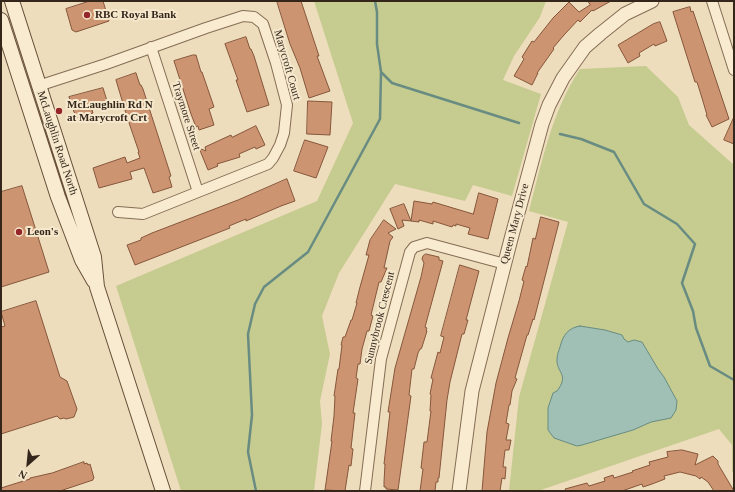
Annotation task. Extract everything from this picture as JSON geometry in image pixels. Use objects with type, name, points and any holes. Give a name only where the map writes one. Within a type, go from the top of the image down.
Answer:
[{"type":"main road","name":"McLaughlin Road North","points":[[12,1],[94,257],[97,287]]},
{"type":"main road","name":"McLaughlin Road North","points":[[1,20],[58,197],[82,260],[97,287],[163,491]]},
{"type":"street","name":"Queen Mary Drive","points":[[460,491],[472,391],[542,124],[554,94],[571,66],[585,47],[634,5],[652,1]]},
{"type":"street","points":[[712,1],[734,70]]},
{"type":"street","name":"Marycroft Court","points":[[38,86],[243,16],[254,16],[263,24],[276,63],[287,105],[284,133],[273,158],[268,164],[143,214],[118,212]]},
{"type":"street","name":"Traymore Street","points":[[152,47],[198,192]]},
{"type":"street","name":"Sunnybrook Crescent","points":[[365,491],[381,359],[410,252],[414,247],[427,243],[505,264]]},
{"type":"green space","points":[[314,1],[546,1],[540,17],[514,56],[503,80],[541,94],[512,196],[473,185],[465,201],[395,184],[339,273],[322,316],[330,354],[320,401],[322,424],[314,491],[181,491],[116,286],[317,201],[353,123]]},
{"type":"green space","points":[[646,66],[678,97],[689,125],[734,165],[734,474],[732,471],[732,445],[719,429],[538,491],[509,491],[519,397],[568,222],[529,211],[549,137],[562,102],[580,69]]},
{"type":"water","points":[[580,326],[605,330],[622,335],[628,342],[634,340],[642,342],[677,401],[676,410],[671,418],[651,422],[633,430],[577,446],[554,438],[548,430],[548,408],[553,393],[557,391],[562,381],[562,374],[557,364],[558,354],[563,339],[569,330]]},
{"type":"building","name":"RBC Royal Bank","points":[[90,1],[103,1],[109,21],[76,32],[72,30],[66,9]]},
{"type":"building","points":[[277,1],[301,1],[319,56],[317,56],[330,91],[309,98]]},
{"type":"building","points":[[588,1],[611,1],[593,11],[592,10],[580,22],[578,20],[553,48],[554,49],[537,73],[532,85],[514,76],[524,59],[522,57],[532,41],[534,42],[553,18],[569,2],[579,12],[590,5]]},
{"type":"building","points":[[690,7],[691,12],[693,11],[729,119],[712,127],[706,115],[697,82],[695,82],[673,12]]},
{"type":"building","points":[[660,22],[667,41],[655,46],[654,44],[639,53],[640,56],[628,63],[618,45],[653,24]]},
{"type":"building","points":[[246,37],[254,56],[269,105],[247,112],[236,80],[238,80],[225,44]]},
{"type":"building","points":[[196,55],[214,107],[209,109],[214,125],[199,130],[198,126],[196,127],[191,114],[174,61]]},
{"type":"building","points":[[136,73],[143,89],[171,176],[169,177],[172,187],[153,193],[144,168],[130,172],[132,179],[99,188],[93,168],[125,157],[127,163],[140,158],[116,80]]},
{"type":"building","points":[[103,88],[108,104],[92,110],[93,113],[78,118],[74,112],[69,97]]},
{"type":"building","points":[[308,101],[332,102],[330,135],[307,134]]},
{"type":"building","points":[[734,117],[734,144],[724,140]]},
{"type":"building","points":[[256,126],[265,145],[256,149],[255,147],[239,154],[240,157],[217,164],[218,166],[208,170],[199,148],[206,151],[205,147]]},
{"type":"building","points":[[305,140],[328,147],[316,178],[294,171]]},
{"type":"building","points":[[287,179],[295,201],[246,221],[246,219],[229,226],[230,228],[135,265],[127,245],[141,240],[141,238],[152,233],[238,200]]},
{"type":"building","name":"Leon's","points":[[22,186],[49,272],[1,287],[1,192]]},
{"type":"building","points":[[479,193],[498,199],[488,239],[468,234],[470,228],[456,224],[456,226],[453,225],[452,227],[433,221],[433,224],[419,220],[419,222],[411,221],[414,201],[432,204],[433,202],[473,214]]},
{"type":"building","points":[[404,204],[411,221],[402,220],[404,226],[398,229],[390,209]]},
{"type":"building","points":[[541,217],[559,222],[534,320],[533,319],[527,335],[515,378],[517,379],[512,391],[509,405],[506,423],[509,424],[506,440],[511,440],[509,450],[505,450],[503,467],[506,467],[505,479],[502,478],[500,491],[482,491],[487,432],[496,383],[519,301],[524,281],[522,280],[526,266],[527,267],[533,238],[535,239]]},
{"type":"building","points":[[384,220],[396,229],[388,233],[393,237],[390,241],[384,268],[387,268],[381,282],[379,282],[371,315],[373,316],[362,349],[360,364],[358,364],[356,378],[358,379],[353,413],[355,413],[351,448],[353,449],[351,466],[349,465],[345,491],[325,490],[332,441],[334,396],[339,369],[341,345],[343,337],[345,337],[352,320],[357,303],[369,255],[366,255],[370,240]]},
{"type":"building","points":[[426,254],[439,257],[439,260],[443,261],[425,327],[427,328],[427,331],[422,347],[418,353],[414,369],[412,369],[409,395],[411,396],[398,490],[386,489],[386,487],[384,487],[384,464],[390,412],[388,412],[395,368],[421,277],[424,263],[422,259]]},
{"type":"building","points":[[460,265],[479,271],[466,320],[468,320],[464,334],[462,334],[450,382],[438,482],[436,482],[435,491],[420,491],[423,469],[421,468],[424,442],[427,442],[431,411],[430,394],[433,379],[431,378],[438,352],[440,353],[444,337],[441,336]]},
{"type":"building","points":[[36,301],[60,377],[67,381],[77,409],[74,417],[60,419],[57,416],[1,434],[1,327],[5,326],[1,312]]},
{"type":"building","points":[[682,450],[698,454],[695,465],[713,456],[718,461],[718,464],[734,491],[714,491],[708,482],[701,477],[700,479],[696,476],[680,472],[664,476],[665,479],[643,487],[642,484],[622,491],[566,491],[565,489],[587,483],[589,486],[605,481],[604,478],[613,475],[614,478],[633,472],[632,471],[650,465],[649,462],[668,457],[667,452]]},
{"type":"building","points":[[84,462],[84,464],[90,464],[94,478],[93,480],[60,491],[1,491],[1,488]]},
{"type":"waterway","points":[[375,1],[377,12],[377,44],[381,72],[392,83],[519,123]]},
{"type":"waterway","points":[[256,491],[248,452],[252,415],[248,334],[255,304],[264,287],[308,252],[380,119],[381,72]]},
{"type":"waterway","points":[[560,134],[581,139],[614,152],[644,204],[677,224],[695,244],[682,283],[693,311],[696,328],[710,366],[734,380]]},
{"type":"place","name":"RBC Royal Bank","points":[[87,15]]},
{"type":"place","name":"McLaughlin Rd N at Marycroft Crt","points":[[59,111]]},
{"type":"place","name":"Leon's","points":[[19,232]]}]
